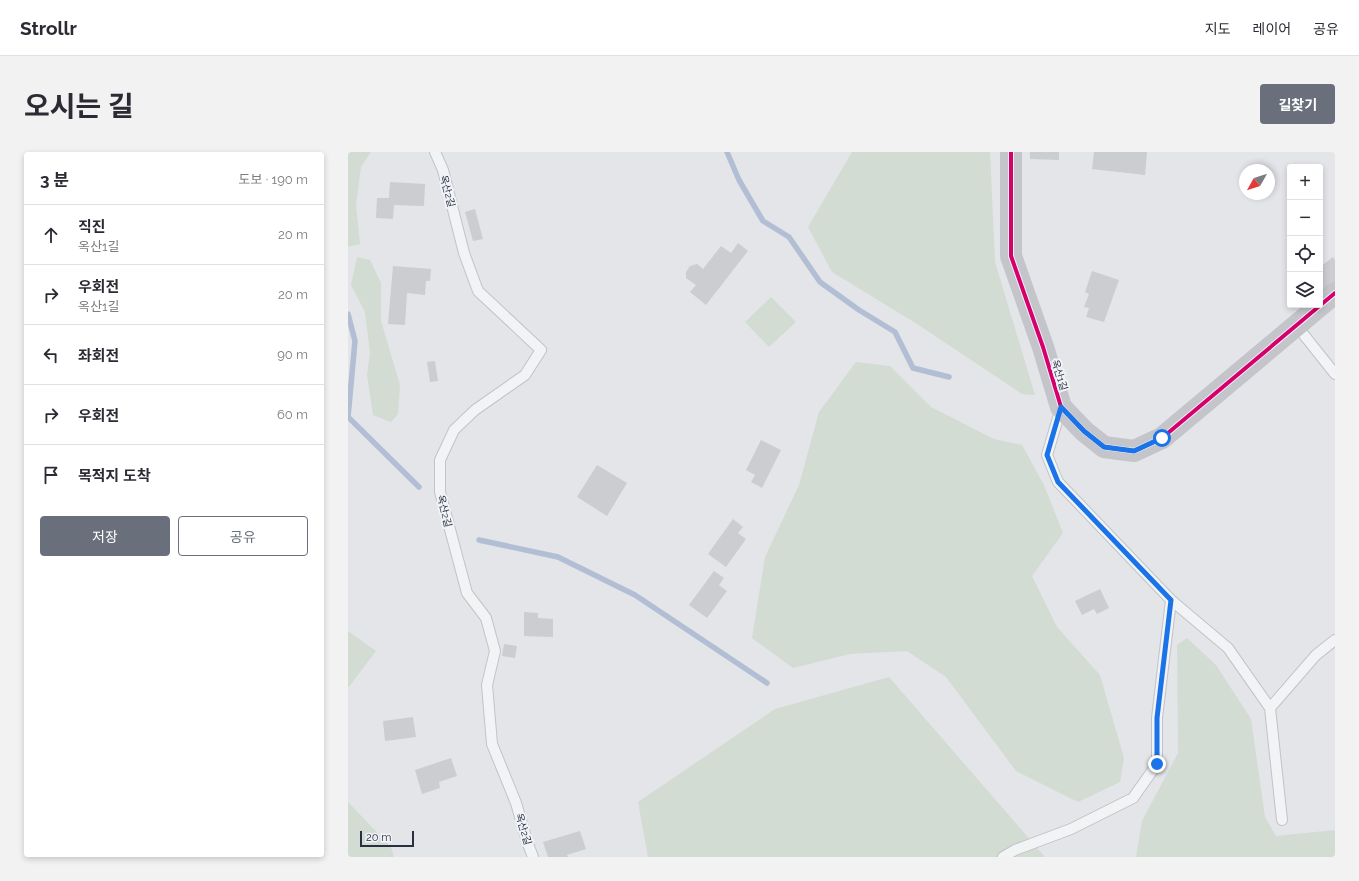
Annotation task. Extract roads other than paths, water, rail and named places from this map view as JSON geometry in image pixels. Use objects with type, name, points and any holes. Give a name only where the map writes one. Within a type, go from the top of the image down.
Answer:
[{"type":"street","name":"옥산1길","points":[[1011,152],[1011,256],[1043,347],[1061,407],[1084,431],[1104,447],[1134,451],[1162,438],[1335,293]]},
{"type":"lane","name":"옥산2길","points":[[435,152],[443,170],[464,253],[478,291],[542,350],[525,375],[475,410],[454,430],[440,460],[440,492],[467,593],[486,618],[495,651],[487,686],[492,744],[516,803],[533,857]]},
{"type":"lane","points":[[1296,325],[1335,374]]},
{"type":"lane","points":[[1061,407],[1047,455],[1058,482],[1171,600],[1228,648],[1270,708],[1282,820]]},
{"type":"lane","points":[[1003,857],[1015,850],[1071,830],[1133,798],[1157,764],[1157,718],[1171,600]]},
{"type":"lane","points":[[1270,708],[1316,655],[1335,640]]},
{"type":"waterway","points":[[727,152],[739,180],[763,221],[789,237],[820,282],[859,310],[895,332],[913,368],[949,377]]},
{"type":"waterway","points":[[348,314],[355,341],[348,417],[419,487]]},
{"type":"waterway","points":[[479,540],[558,557],[635,595],[767,683]]}]
